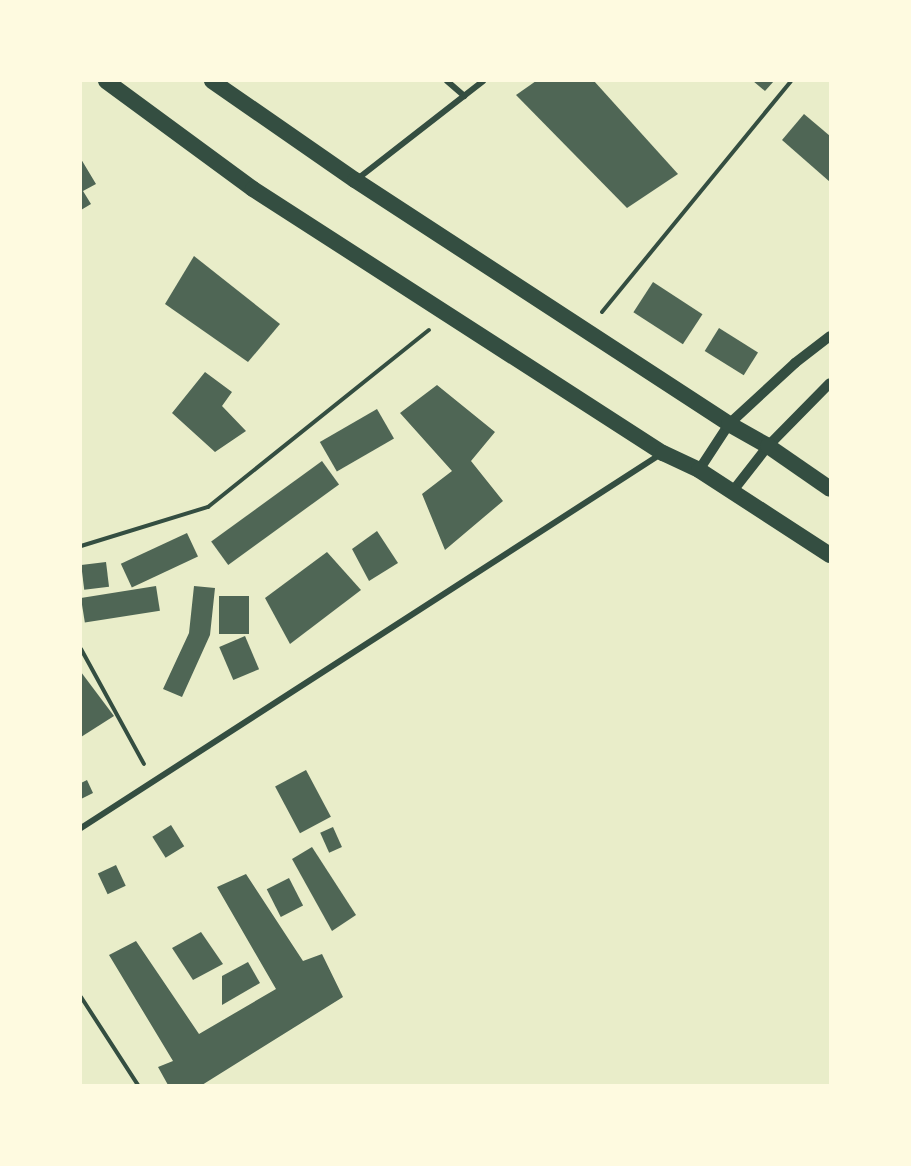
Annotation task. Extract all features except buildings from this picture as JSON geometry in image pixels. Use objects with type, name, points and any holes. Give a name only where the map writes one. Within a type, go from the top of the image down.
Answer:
[{"type":"highway","points":[[106,81],[253,189],[663,453],[699,470],[830,555]]},
{"type":"highway","points":[[212,81],[355,180],[729,424],[768,446],[830,489]]},
{"type":"street","points":[[447,81],[464,96]]},
{"type":"street","points":[[355,180],[483,81]]},
{"type":"street","points":[[699,470],[729,424],[795,363],[830,336]]},
{"type":"street","points":[[732,492],[768,446],[830,383]]},
{"type":"street","points":[[81,828],[663,453]]},
{"type":"path","points":[[586,331],[791,81]]},
{"type":"path","points":[[81,546],[208,507],[448,315]]},
{"type":"path","points":[[81,649],[153,781]]},
{"type":"path","points":[[81,997],[138,1085]]}]
